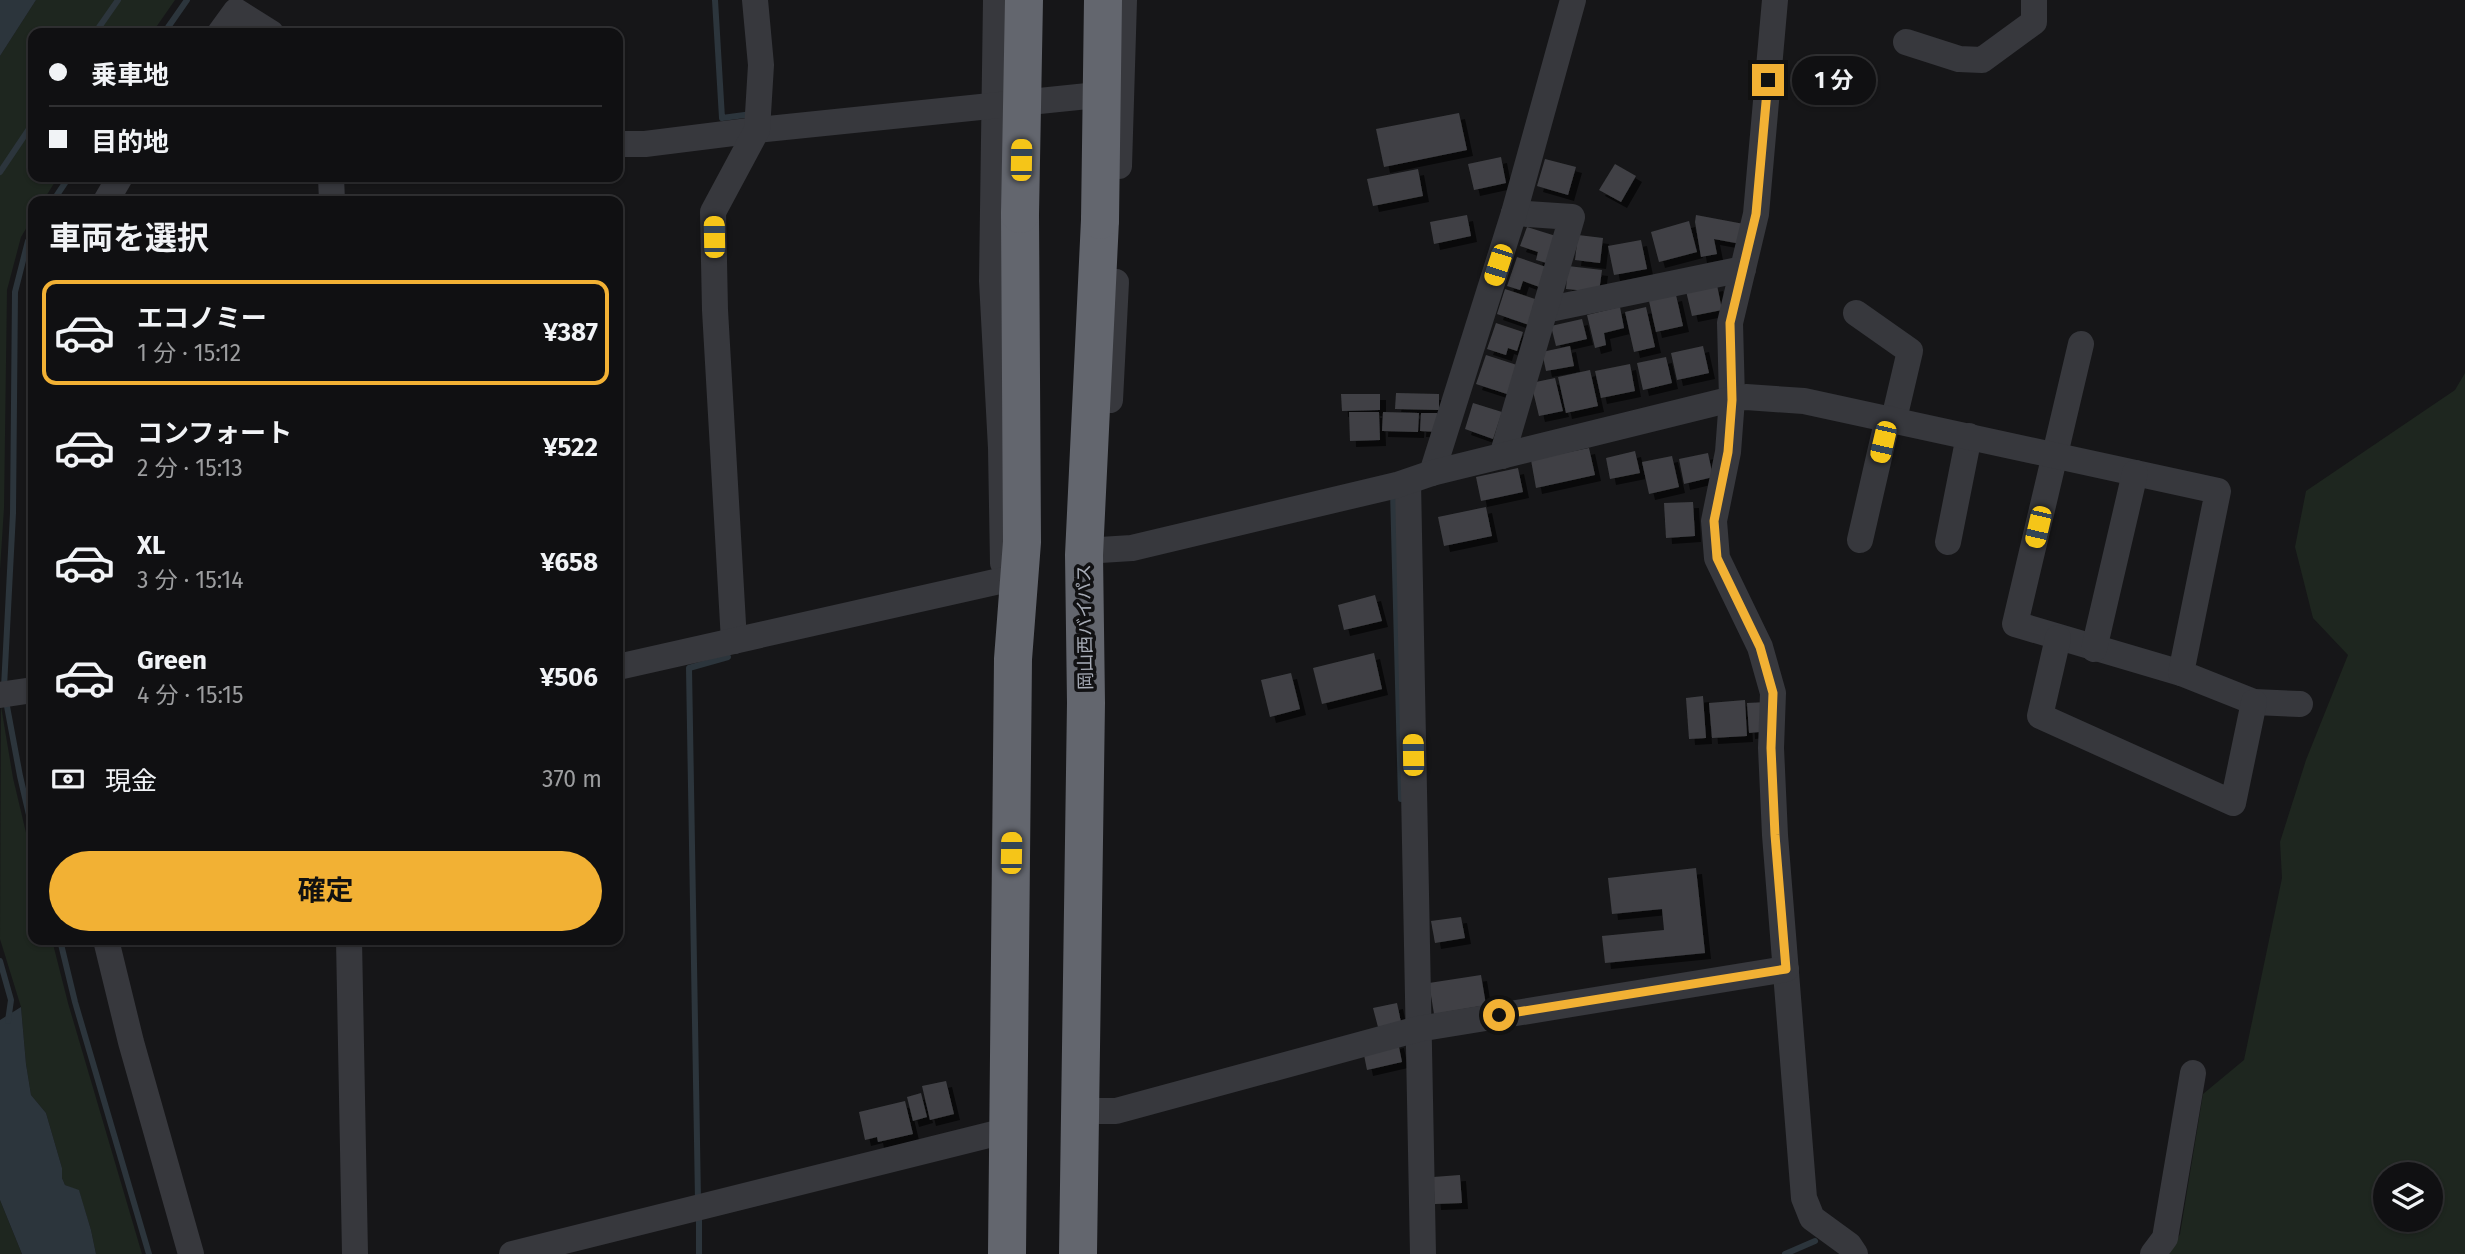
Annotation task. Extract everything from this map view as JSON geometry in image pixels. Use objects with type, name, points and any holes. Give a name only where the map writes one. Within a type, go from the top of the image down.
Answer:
[{"type":"highway","points":[[1007,1254],[1013,659],[1022,542],[1020,214],[1024,0]]},
{"type":"highway","name":"岡山西バイパス","points":[[1078,1254],[1086,703],[1084,555],[1100,220],[1103,0]]},
{"type":"street","points":[[734,641],[715,310],[713,212],[757,130],[761,65],[755,0]]},
{"type":"street","points":[[996,0],[992,281],[1001,448],[1004,580],[1013,659]]},
{"type":"street","points":[[1086,703],[1114,343],[1124,0]]},
{"type":"street","points":[[1423,1254],[1410,1031],[1406,482],[1519,213],[1573,0]]},
{"type":"street","points":[[1776,0],[1756,214],[1730,323],[1732,400],[1728,452],[1714,521],[1717,558],[1760,647],[1773,693],[1771,748],[1775,835],[1804,1198],[1812,1218],[1850,1245],[1855,1254]]},
{"type":"street","points":[[1906,42],[1959,59],[1982,60],[2034,22],[2034,0]]},
{"type":"street","points":[[224,28],[236,11],[263,28]]},
{"type":"street","points":[[623,144],[645,144],[1122,93]]},
{"type":"street","points":[[1502,456],[1572,217],[1519,213]]},
{"type":"street","points":[[1545,310],[1743,269]]},
{"type":"street","points":[[1856,313],[1910,351],[1860,540]]},
{"type":"street","points":[[2081,344],[2015,624],[2181,673],[2254,702],[2300,704]]},
{"type":"street","points":[[1100,550],[1132,548],[1746,397],[1804,401],[2218,491],[2181,673]]},
{"type":"street","points":[[1948,542],[1969,436]]},
{"type":"street","points":[[2094,649],[2135,473]]},
{"type":"street","points":[[623,666],[1004,580]]},
{"type":"street","points":[[2058,638],[2040,716],[2233,803],[2254,702]]},
{"type":"street","points":[[0,695],[28,691]]},
{"type":"street","points":[[107,945],[131,1042],[191,1254]]},
{"type":"street","points":[[349,945],[355,1254]]},
{"type":"street","points":[[1080,1111],[1116,1111],[1410,1031],[1786,969]]},
{"type":"street","points":[[2153,1254],[2165,1238],[2193,1073]]},
{"type":"street","points":[[512,1254],[1009,1130]]},
{"type":"shaded area","points":[[0,0],[36,0],[0,56]]},
{"type":"shaded area","points":[[36,0],[175,0],[155,28],[28,28],[28,182],[55,182],[46,196],[28,196],[28,225],[21,237],[7,290],[4,508],[0,570],[0,56]]},
{"type":"shaded area","points":[[2465,373],[2465,1254],[2169,1254],[2180,1234],[2203,1094],[2244,1060],[2282,878],[2280,842],[2306,760],[2348,655],[2313,618],[2295,547],[2306,491],[2455,390]]},
{"type":"shaded area","points":[[1,706],[13,778],[28,841],[28,945],[53,945],[142,1254],[96,1254],[79,1191],[65,1185],[46,1113],[31,1095],[21,1007],[0,939]]},
{"type":"shaded area","points":[[21,1007],[31,1095],[46,1113],[65,1185],[79,1190],[96,1254],[22,1254],[0,1200],[0,1020]]},
{"type":"shaded area","points":[[0,1200],[22,1254],[0,1254]]},
{"type":"building","points":[[1459,113],[1467,150],[1384,167],[1376,129]]},
{"type":"building","points":[[1501,157],[1506,183],[1474,190],[1468,164]]},
{"type":"building","points":[[1545,159],[1576,167],[1568,195],[1537,186]]},
{"type":"building","points":[[1615,164],[1636,176],[1621,202],[1599,190]]},
{"type":"building","points":[[1418,169],[1423,196],[1373,206],[1367,179]]},
{"type":"building","points":[[1467,215],[1471,236],[1434,244],[1430,222]]},
{"type":"building","points":[[1696,215],[1744,224],[1741,244],[1714,239],[1717,254],[1701,257]]},
{"type":"building","points":[[1689,221],[1697,252],[1659,262],[1651,232]]},
{"type":"building","points":[[1527,227],[1559,237],[1550,264],[1536,260],[1538,252],[1520,246]]},
{"type":"building","points":[[1578,235],[1603,238],[1600,263],[1575,260]]},
{"type":"building","points":[[1641,240],[1647,269],[1614,275],[1608,246]]},
{"type":"building","points":[[1517,257],[1549,268],[1542,288],[1523,281],[1520,290],[1507,286]]},
{"type":"building","points":[[1568,266],[1602,270],[1599,292],[1566,289]]},
{"type":"building","points":[[1717,285],[1722,310],[1692,316],[1686,291]]},
{"type":"building","points":[[1505,289],[1538,300],[1529,325],[1497,314]]},
{"type":"building","points":[[1676,295],[1683,326],[1656,332],[1649,301]]},
{"type":"building","points":[[1620,307],[1624,328],[1604,333],[1606,345],[1595,348],[1587,315]]},
{"type":"building","points":[[1646,307],[1655,347],[1634,352],[1625,312]]},
{"type":"building","points":[[1582,319],[1587,339],[1556,346],[1551,326]]},
{"type":"building","points":[[1496,323],[1523,332],[1517,351],[1508,348],[1506,355],[1487,349]]},
{"type":"building","points":[[1570,346],[1574,366],[1546,371],[1542,352]]},
{"type":"building","points":[[1703,346],[1709,373],[1677,380],[1671,353]]},
{"type":"building","points":[[1486,355],[1520,366],[1510,395],[1476,384]]},
{"type":"building","points":[[1666,357],[1672,383],[1643,390],[1637,363]]},
{"type":"building","points":[[1630,364],[1635,391],[1601,398],[1595,371]]},
{"type":"building","points":[[1590,370],[1598,406],[1566,413],[1558,377]]},
{"type":"building","points":[[1555,378],[1563,411],[1539,416],[1531,383]]},
{"type":"building","points":[[1396,393],[1439,394],[1439,410],[1395,409]]},
{"type":"building","points":[[1341,394],[1380,394],[1380,410],[1342,411]]},
{"type":"building","points":[[1473,403],[1502,412],[1493,439],[1465,429]]},
{"type":"building","points":[[1349,412],[1379,412],[1380,440],[1350,441]]},
{"type":"building","points":[[1383,412],[1419,413],[1418,432],[1382,431]]},
{"type":"building","points":[[1421,413],[1437,413],[1437,432],[1420,431]]},
{"type":"building","points":[[1589,448],[1595,475],[1536,488],[1531,460]]},
{"type":"building","points":[[1635,451],[1640,473],[1610,479],[1606,458]]},
{"type":"building","points":[[1708,453],[1713,477],[1684,484],[1679,459]]},
{"type":"building","points":[[1672,456],[1679,487],[1649,494],[1642,462]]},
{"type":"building","points":[[1518,468],[1523,492],[1481,501],[1476,477]]},
{"type":"building","points":[[1693,502],[1695,536],[1666,538],[1664,503]]},
{"type":"building","points":[[1486,507],[1492,536],[1444,546],[1438,517]]},
{"type":"building","points":[[1375,595],[1382,621],[1344,630],[1338,605]]},
{"type":"building","points":[[1374,653],[1382,689],[1322,704],[1313,668]]},
{"type":"building","points":[[1291,673],[1300,709],[1270,717],[1261,680]]},
{"type":"building","points":[[1703,696],[1706,738],[1689,739],[1686,698]]},
{"type":"building","points":[[1745,700],[1747,736],[1712,738],[1709,703]]},
{"type":"building","points":[[1767,702],[1769,731],[1749,733],[1747,703]]},
{"type":"building","points":[[1696,868],[1705,953],[1605,963],[1602,936],[1664,930],[1662,909],[1612,914],[1608,878]]},
{"type":"building","points":[[1461,917],[1465,938],[1435,943],[1431,921]]},
{"type":"building","points":[[1481,975],[1486,1005],[1434,1014],[1429,983]]},
{"type":"building","points":[[1397,1003],[1401,1022],[1378,1027],[1373,1008]]},
{"type":"building","points":[[1398,1042],[1402,1062],[1367,1070],[1363,1050]]},
{"type":"building","points":[[946,1081],[954,1114],[930,1120],[922,1086]]},
{"type":"building","points":[[921,1093],[927,1117],[913,1121],[907,1097]]},
{"type":"building","points":[[905,1101],[913,1134],[878,1142],[877,1137],[865,1140],[859,1112]]},
{"type":"building","points":[[1460,1175],[1462,1203],[1435,1204],[1433,1177]]},
{"type":"waterway","points":[[98,28],[118,0]]},
{"type":"waterway","points":[[167,28],[187,0]]},
{"type":"waterway","points":[[715,0],[722,118],[752,114]]},
{"type":"waterway","points":[[0,172],[28,130]]},
{"type":"waterway","points":[[56,196],[66,182]]},
{"type":"waterway","points":[[4,687],[13,513],[15,292],[28,241]]},
{"type":"waterway","points":[[1393,491],[1401,799]]},
{"type":"waterway","points":[[698,1200],[689,668],[728,657]]},
{"type":"waterway","points":[[6,701],[28,810]]},
{"type":"waterway","points":[[61,945],[75,1002],[149,1254]]},
{"type":"waterway","points":[[0,961],[11,1000],[8,1021]]},
{"type":"waterway","points":[[699,1214],[699,1254]]},
{"type":"waterway","points":[[1785,1254],[1815,1241]]},
{"type":"route","points":[[1499,1015],[1786,969],[1775,835],[1771,748],[1773,693],[1760,647],[1717,558],[1714,521],[1728,452],[1732,400],[1730,323],[1756,214],[1768,80]]}]
